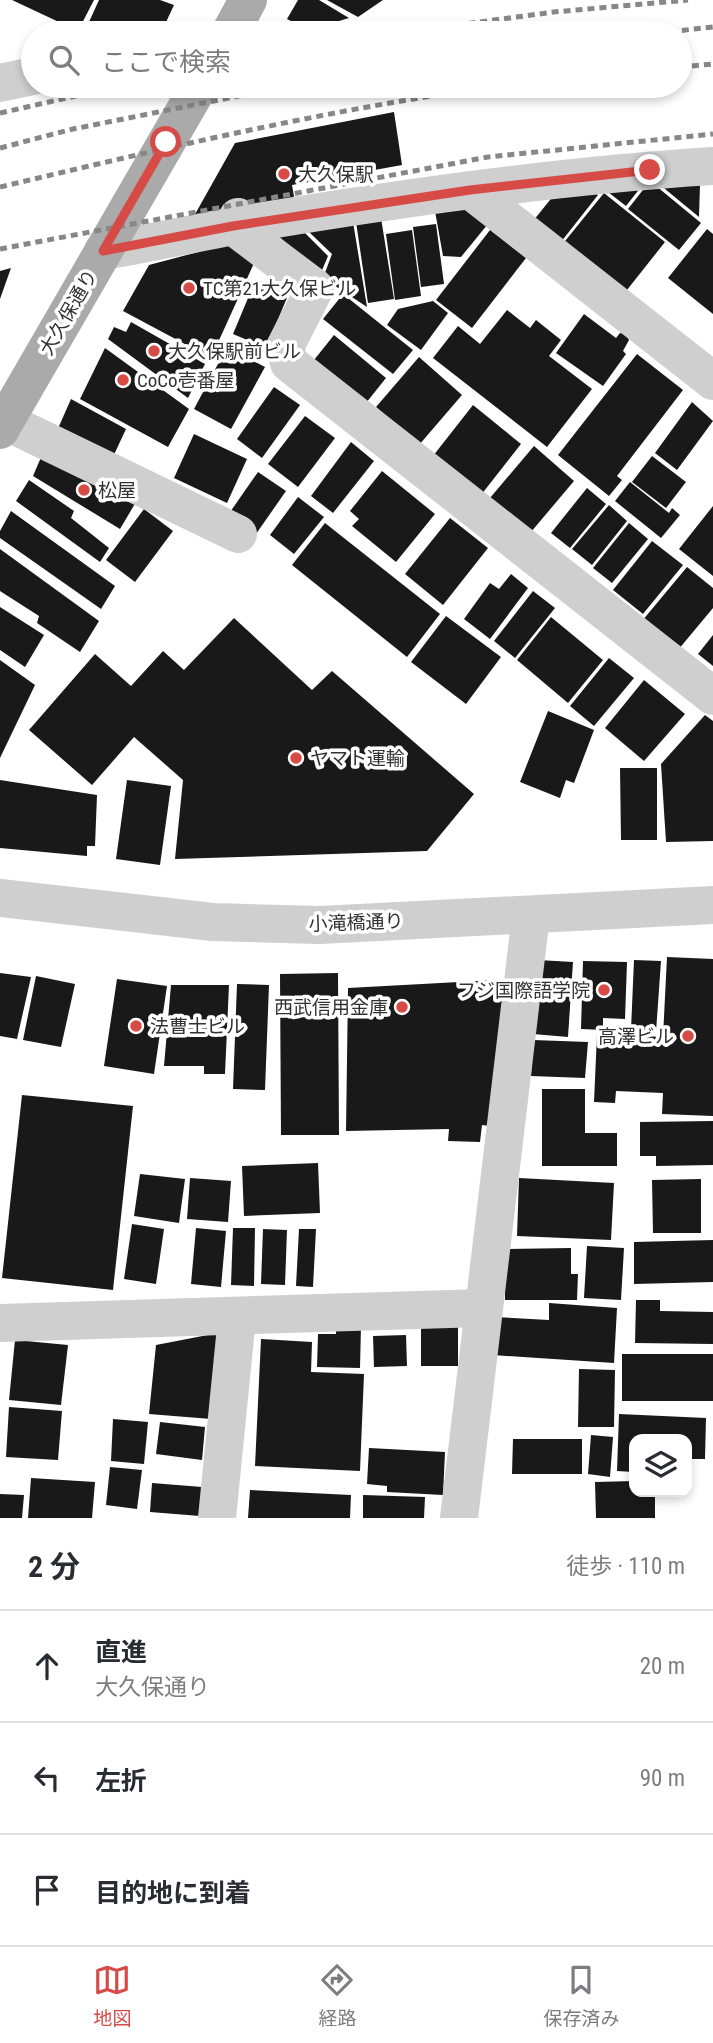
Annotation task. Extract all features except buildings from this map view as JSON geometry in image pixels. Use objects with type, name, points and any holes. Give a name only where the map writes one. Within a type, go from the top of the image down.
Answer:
[{"type":"main road","points":[[237,21],[248,0]]},
{"type":"main road","name":"大久保通り","points":[[2,426],[192,98]]},
{"type":"street","points":[[0,83],[21,79]]},
{"type":"street","points":[[103,251],[235,222],[470,190],[650,170],[713,166]]},
{"type":"street","points":[[470,190],[713,381]]},
{"type":"street","points":[[235,222],[316,288],[285,347],[289,363],[713,696]]},
{"type":"street","points":[[2,426],[238,534]]},
{"type":"street","name":"小滝橋通り","points":[[0,898],[213,922],[320,925],[713,905]]},
{"type":"street","points":[[459,1518],[531,915]]},
{"type":"street","points":[[0,1323],[483,1308]]},
{"type":"street","points":[[216,1518],[237,1317]]},
{"type":"railway","points":[[487,21],[688,0]]},
{"type":"railway","points":[[692,29],[713,27]]},
{"type":"railway","points":[[692,66],[713,64]]},
{"type":"railway","points":[[0,113],[67,98]]},
{"type":"railway","points":[[0,148],[73,129],[229,98]]},
{"type":"railway","points":[[0,187],[186,144],[419,98]]},
{"type":"railway","points":[[0,249],[488,157],[713,134]]},
{"type":"place","name":"大久保駅","points":[[284,174]]},
{"type":"place","name":"TC第21大久保ビル","points":[[189,288]]},
{"type":"place","name":"大久保駅前ビル","points":[[154,351]]},
{"type":"place","name":"CoCo壱番屋","points":[[123,380]]},
{"type":"place","name":"松屋","points":[[84,490]]},
{"type":"place","name":"ヤマト運輸","points":[[296,758]]},
{"type":"place","name":"フジ国際語学院","points":[[604,990]]},
{"type":"place","name":"西武信用金庫","points":[[402,1007]]},
{"type":"place","name":"法曹士ビル","points":[[136,1026]]},
{"type":"place","name":"高澤ビル","points":[[688,1036]]},
{"type":"route","points":[[166,142],[103,251],[233,226],[470,190],[650,170]]}]
